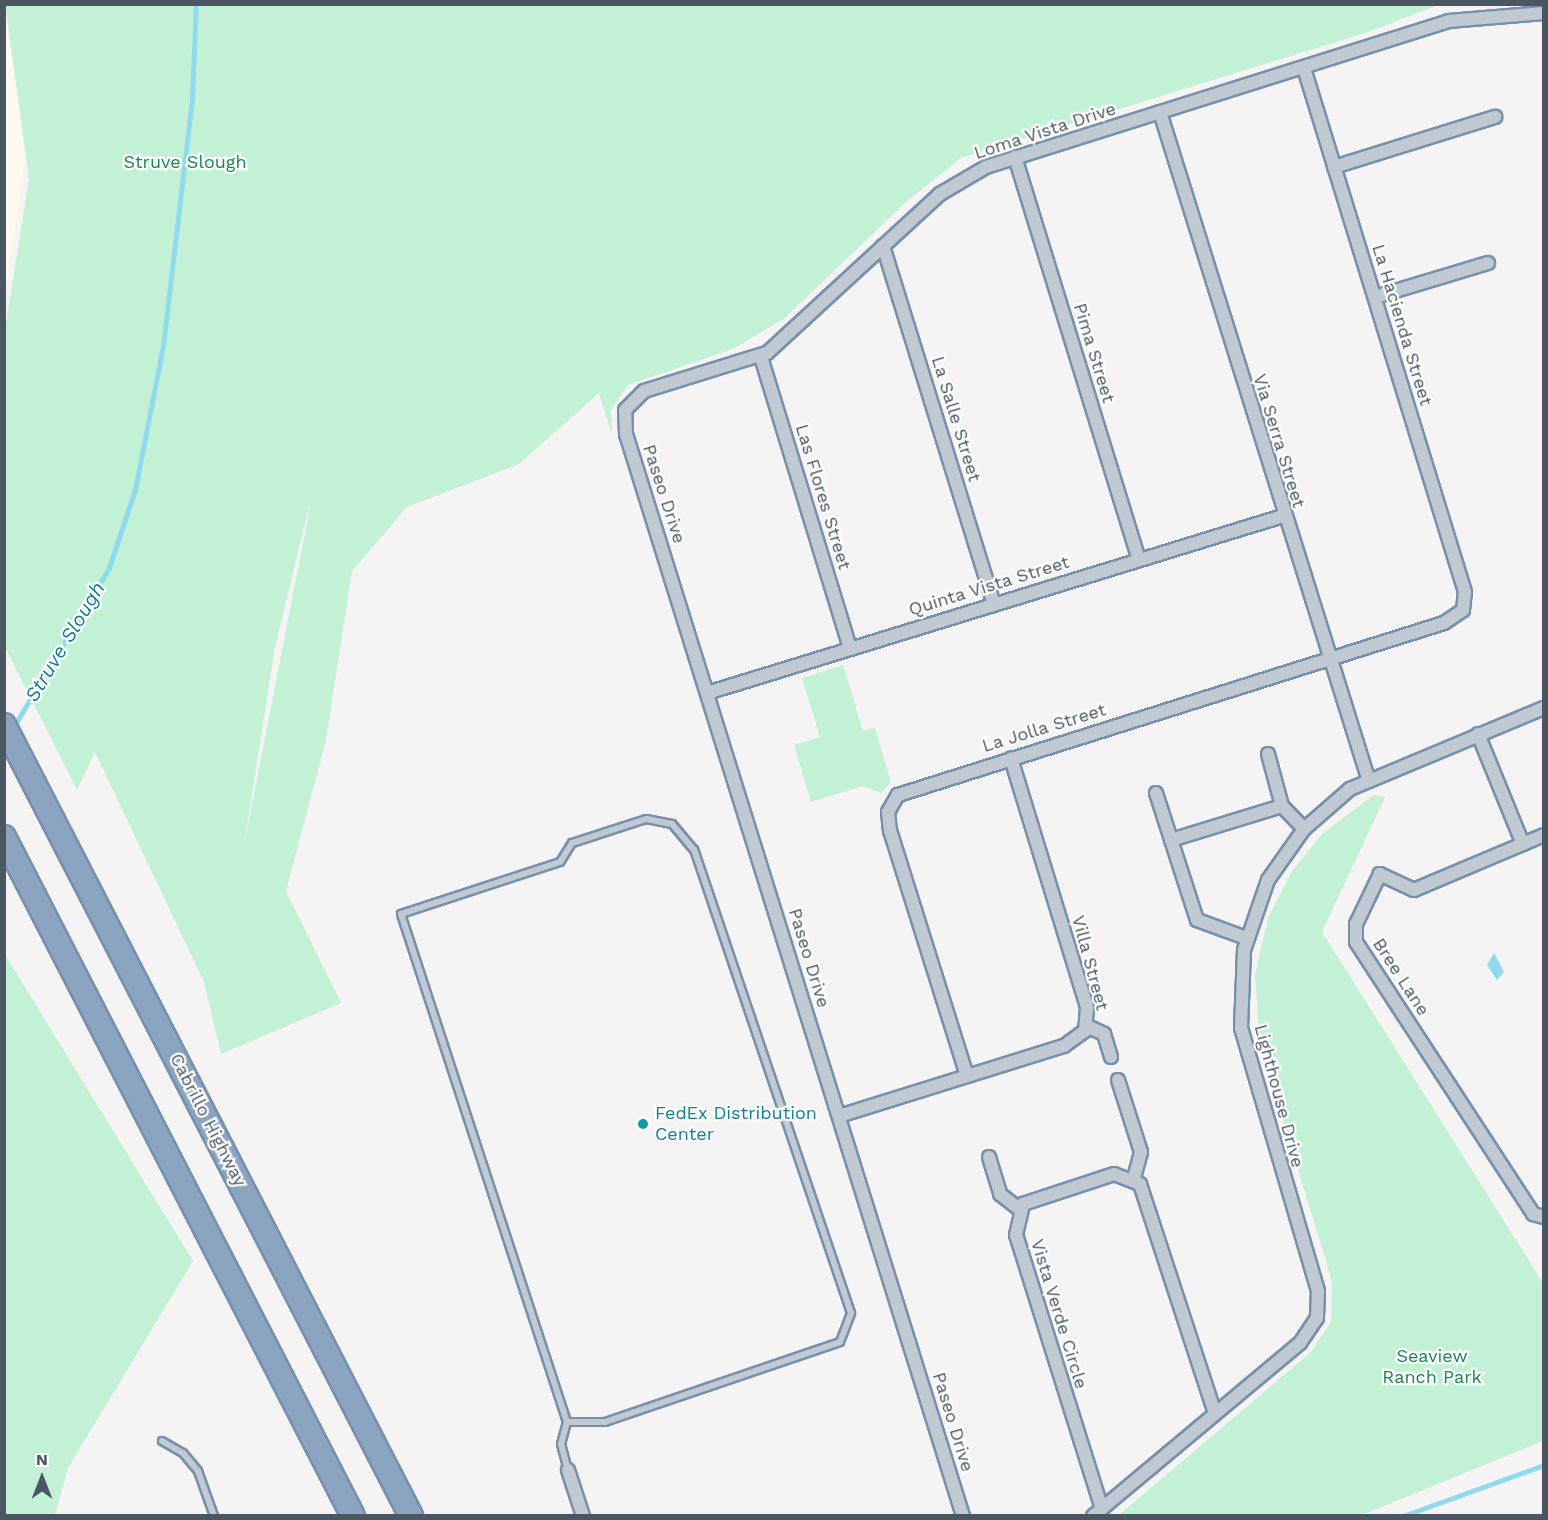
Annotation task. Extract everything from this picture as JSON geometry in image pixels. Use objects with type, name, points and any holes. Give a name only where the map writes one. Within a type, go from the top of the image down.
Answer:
[{"type":"highway","name":"Cabrillo Highway","points":[[4,725],[411,1515]]},
{"type":"highway","points":[[4,837],[353,1515]]},
{"type":"street","name":"Loma Vista Drive","points":[[625,411],[644,391],[761,357],[958,181],[1015,157],[1449,21],[1544,13]]},
{"type":"street","name":"La Hacienda Street","points":[[1304,68],[1464,592]]},
{"type":"street","name":"Via Serra Street","points":[[1160,112],[1282,516],[1368,778]]},
{"type":"street","points":[[1334,167],[1496,117]]},
{"type":"street","name":"Pima Street","points":[[1015,157],[1139,559]]},
{"type":"street","name":"La Salle Street","points":[[884,246],[994,604]]},
{"type":"street","points":[[1375,297],[1488,262]]},
{"type":"street","name":"Las Flores Street","points":[[761,357],[850,648]]},
{"type":"street","name":"Paseo Drive","points":[[625,411],[626,434],[963,1515]]},
{"type":"street","name":"Quinta Vista Street","points":[[707,693],[1282,516]]},
{"type":"street","name":"La Jolla Street","points":[[967,1076],[888,812],[906,789],[1328,660],[1453,619],[1463,610],[1464,592]]},
{"type":"street","name":"Lighthouse Drive","points":[[1097,1512],[1300,1343],[1319,1310],[1315,1279],[1243,1047],[1239,992],[1246,938],[1268,880],[1304,829],[1368,778],[1544,708]]},
{"type":"street","points":[[1478,734],[1523,844]]},
{"type":"street","points":[[1268,754],[1282,806],[1304,829]]},
{"type":"street","name":"Villa Street","points":[[839,1116],[1064,1046],[1087,1026],[1087,1007],[1011,758]]},
{"type":"street","points":[[1156,793],[1197,920],[1246,938]]},
{"type":"street","points":[[1171,840],[1282,806]]},
{"type":"street","name":"Bree Lane","points":[[1544,835],[1414,890],[1380,874],[1356,924],[1356,942],[1533,1214],[1544,1217]]},
{"type":"street","points":[[1087,1026],[1104,1034],[1111,1057]]},
{"type":"street","points":[[1118,1080],[1141,1152],[1134,1179]]},
{"type":"street","points":[[989,1158],[1000,1194],[1019,1209],[1035,1198],[1106,1176],[1134,1179],[1143,1191],[1215,1413]]},
{"type":"street","name":"Vista Verde Circle","points":[[1019,1209],[1016,1235],[1097,1512]]},
{"type":"street","points":[[568,1470],[583,1515]]},
{"type":"lane","points":[[567,1422],[605,1422],[840,1342],[851,1313],[694,850],[672,824],[646,819],[572,843],[560,862],[401,914],[567,1422],[561,1444],[568,1470]]},
{"type":"lane","points":[[162,1441],[183,1453],[198,1471],[214,1515]]},
{"type":"shaded area","points":[[7,4],[28,139],[5,299],[4,5]]},
{"type":"green space","name":"Struve Slough","points":[[5,4],[1439,4],[1365,33],[961,158],[907,201],[785,318],[735,348],[628,385],[611,410],[612,434],[599,393],[519,464],[407,507],[352,571],[326,740],[286,891],[341,1003],[221,1054],[204,982],[95,752],[77,790],[5,647],[5,330],[29,179]],"holes":[[[310,507],[243,851],[275,647]]]},
{"type":"green space","points":[[843,665],[863,731],[875,728],[891,783],[881,793],[863,786],[811,802],[794,745],[820,737],[802,678]]},
{"type":"green space","name":"Seaview Ranch Park","points":[[1374,795],[1385,797],[1322,932],[1543,1283],[1543,1441],[1362,1515],[1119,1515],[1311,1352],[1331,1322],[1332,1281],[1260,1045],[1255,974],[1268,918],[1292,871],[1323,833]]},
{"type":"green space","points":[[4,953],[193,1261],[68,1468],[55,1515],[5,1515]]},
{"type":"water","points":[[1494,953],[1504,972],[1497,980],[1487,965]]},
{"type":"waterway","name":"Struve Slough","points":[[13,728],[109,568],[135,490],[163,346],[192,98],[196,4]]},
{"type":"waterway","points":[[1403,1516],[1544,1465]]},
{"type":"place","name":"FedEx Distribution Center","points":[[643,1124]]}]
